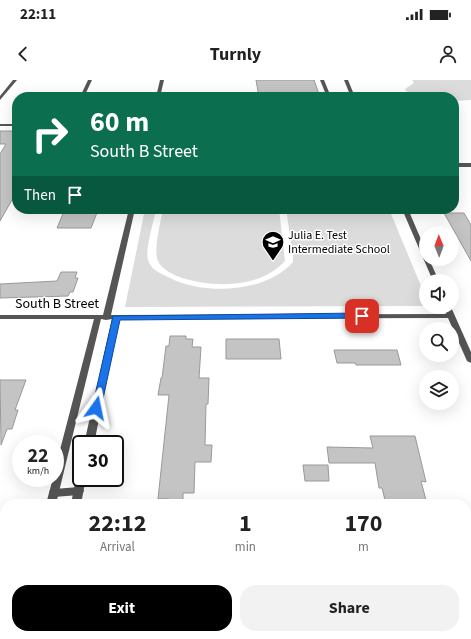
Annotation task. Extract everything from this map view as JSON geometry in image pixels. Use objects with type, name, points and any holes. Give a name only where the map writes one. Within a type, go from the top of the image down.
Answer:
[{"type":"street","points":[[0,99],[15,80]]},
{"type":"street","points":[[84,92],[90,80]]},
{"type":"street","points":[[159,92],[162,80]]},
{"type":"street","points":[[322,80],[327,92]]},
{"type":"street","points":[[346,80],[351,92]]},
{"type":"street","points":[[0,125],[12,125]]},
{"type":"street","points":[[459,165],[471,165]]},
{"type":"street","points":[[52,499],[131,214]]},
{"type":"street","points":[[407,214],[419,242]]},
{"type":"street","points":[[451,316],[471,361]]},
{"type":"street","name":"South B Street","points":[[0,317],[116,318],[451,316]]},
{"type":"street","points":[[91,435],[116,318]]},
{"type":"street","points":[[77,499],[79,487]]},
{"type":"street","points":[[54,492],[78,491]]},
{"type":"shaded area","points":[[412,80],[471,80],[471,100],[459,101],[459,92],[406,91],[405,89],[414,83]]},
{"type":"shaded area","points":[[144,214],[155,214],[147,255],[151,266],[168,277],[183,283],[216,289],[251,285],[267,280],[281,272],[293,262],[287,214],[391,214],[419,281],[419,306],[125,307]]},
{"type":"shaded area","points":[[162,214],[280,214],[285,261],[275,270],[251,281],[223,284],[182,278],[162,267],[158,261],[156,250]]},
{"type":"building","points":[[256,80],[314,80],[318,92],[258,92]]},
{"type":"building","points":[[0,131],[12,131],[12,200],[0,221],[0,154],[6,144],[0,144]]},
{"type":"building","points":[[464,213],[471,225],[471,261],[459,240],[459,226],[451,226],[445,214]]},
{"type":"building","points":[[63,214],[96,214],[91,228],[57,228]]},
{"type":"building","points":[[61,272],[77,272],[75,278],[78,278],[73,292],[70,292],[68,296],[0,298],[0,284],[57,281]]},
{"type":"building","points":[[170,336],[186,336],[186,339],[193,339],[192,347],[201,347],[199,378],[209,378],[208,404],[206,404],[205,445],[212,445],[211,462],[195,462],[194,493],[183,493],[183,499],[158,499],[169,395],[158,395],[162,378],[166,346],[169,346]]},
{"type":"building","points":[[226,339],[279,339],[281,359],[226,359]]},
{"type":"building","points":[[334,350],[397,350],[401,365],[356,365],[355,363],[337,363]]},
{"type":"building","points":[[0,380],[26,380],[15,410],[18,410],[12,429],[7,429],[1,445]]},
{"type":"building","points":[[370,436],[415,436],[426,482],[421,481],[426,499],[385,499],[382,488],[379,488],[375,463],[329,463],[327,447],[373,448]]},
{"type":"building","points":[[303,465],[328,465],[329,481],[305,481]]},
{"type":"place","name":"Julia E. Test Intermediate School","points":[[273,262]]},
{"type":"route","points":[[96,408],[116,318],[362,316]]}]
